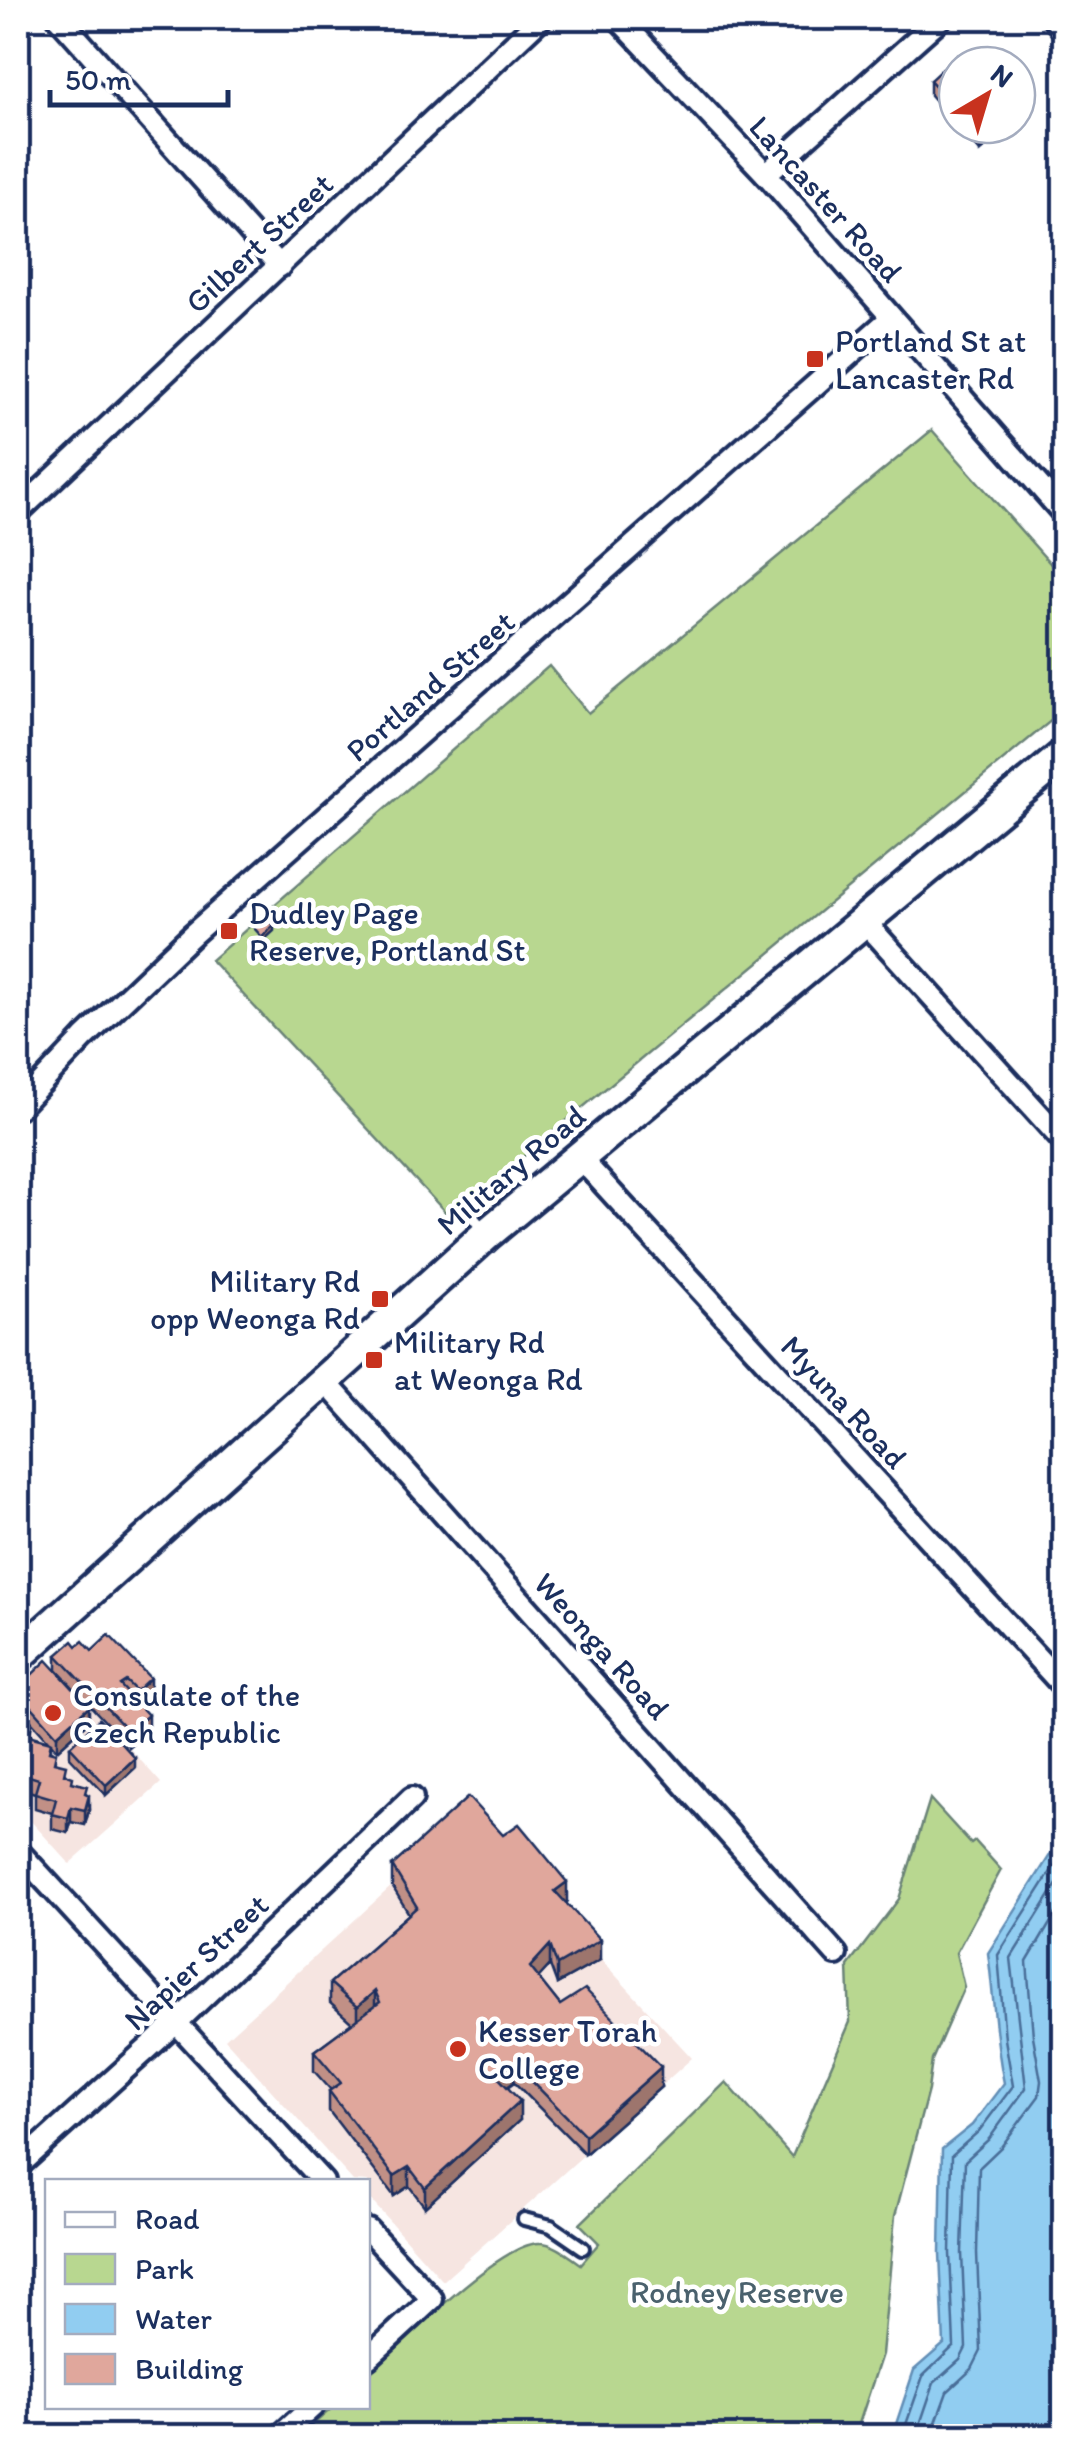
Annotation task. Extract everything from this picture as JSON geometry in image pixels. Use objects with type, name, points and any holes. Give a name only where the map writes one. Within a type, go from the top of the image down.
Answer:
[{"type":"street","points":[[58,18],[280,266]]},
{"type":"street","name":"Gilbert Street","points":[[18,512],[541,18]]},
{"type":"street","name":"Lancaster Road","points":[[618,18],[766,174],[1064,514]]},
{"type":"street","points":[[766,174],[941,18]]},
{"type":"street","points":[[1053,18],[1064,30]]},
{"type":"street","name":"Portland Street","points":[[18,1108],[84,1038],[193,934],[891,318]]},
{"type":"street","name":"Military Road","points":[[18,1656],[486,1234],[1064,755]]},
{"type":"street","points":[[865,922],[1064,1142]]},
{"type":"street","name":"Myuna Road","points":[[579,1157],[1064,1687]]},
{"type":"street","name":"Weonga Road","points":[[323,1379],[836,1954]]},
{"type":"street","name":"Napier Street","points":[[18,2166],[176,2023],[412,1798]]},
{"type":"street","points":[[18,1851],[320,2179]]},
{"type":"street","points":[[370,2232],[432,2299],[370,2356]]},
{"type":"street","points":[[280,2436],[311,2409]]},
{"type":"lane","points":[[467,1210],[486,1234]]},
{"type":"lane","points":[[524,2219],[551,2226],[582,2248]]},
{"type":"shaded area","points":[[59,1670],[161,1783],[70,1864],[18,1807],[18,1707]]},
{"type":"shaded area","name":"Kesser Torah College","points":[[468,1816],[692,2058],[443,2281],[370,2199],[370,2179],[351,2179],[225,2039]]},
{"type":"green space","points":[[932,430],[1064,579],[1064,710],[450,1217],[211,960],[549,666],[588,713]]},
{"type":"green space","name":"Rodney Reserve","points":[[930,1799],[1001,1870],[956,1953],[964,1987],[932,2060],[928,2090],[895,2216],[882,2354],[855,2436],[300,2436],[331,2409],[370,2409],[370,2373],[451,2298],[501,2259],[522,2247],[540,2243],[581,2264],[599,2243],[580,2224],[726,2082],[792,2157],[850,2022],[848,1966],[899,1899]]},
{"type":"water","points":[[1064,1833],[1064,2436],[892,2436],[914,2370],[944,2344],[940,2253],[942,2149],[972,2125],[1004,2083],[988,1953]]},
{"type":"building","points":[[266,917],[274,925],[262,937],[254,928]]},
{"type":"building","points":[[109,1635],[150,1678],[136,1691],[126,1681],[120,1685],[148,1715],[129,1732],[57,1655],[73,1641],[77,1646],[83,1641],[92,1651]]},
{"type":"building","name":"Consulate of the Czech Republic","points":[[47,1660],[89,1706],[57,1735],[18,1691]]},
{"type":"building","points":[[18,1718],[32,1725],[29,1736],[51,1742],[49,1751],[56,1753],[54,1762],[66,1765],[64,1774],[73,1777],[72,1782],[87,1786],[85,1810],[71,1807],[68,1818],[52,1814],[56,1799],[35,1793],[39,1779],[19,1773],[23,1759],[18,1758]]},
{"type":"building","points":[[99,1719],[135,1758],[106,1785],[70,1746]]},
{"type":"building","points":[[468,1797],[503,1835],[519,1824],[567,1882],[555,1891],[600,1940],[557,1965],[550,1945],[530,1967],[560,2005],[585,1989],[661,2067],[585,2135],[514,2063],[496,2075],[520,2101],[425,2188],[409,2167],[394,2176],[329,2091],[341,2083],[314,2051],[380,2002],[375,1991],[357,2007],[330,1983],[417,1907],[392,1866]]},
{"type":"place","name":"Portland St at Lancaster Rd","points":[[815,359]]},
{"type":"place","name":"Dudley Page Reserve, Portland St","points":[[229,931]]},
{"type":"place","name":"Military Rd opp Weonga Rd","points":[[380,1299]]},
{"type":"place","name":"Military Rd at Weonga Rd","points":[[374,1360]]},
{"type":"place","name":"Consulate of the Czech Republic","points":[[53,1713]]},
{"type":"place","name":"Kesser Torah College","points":[[458,2049]]}]
